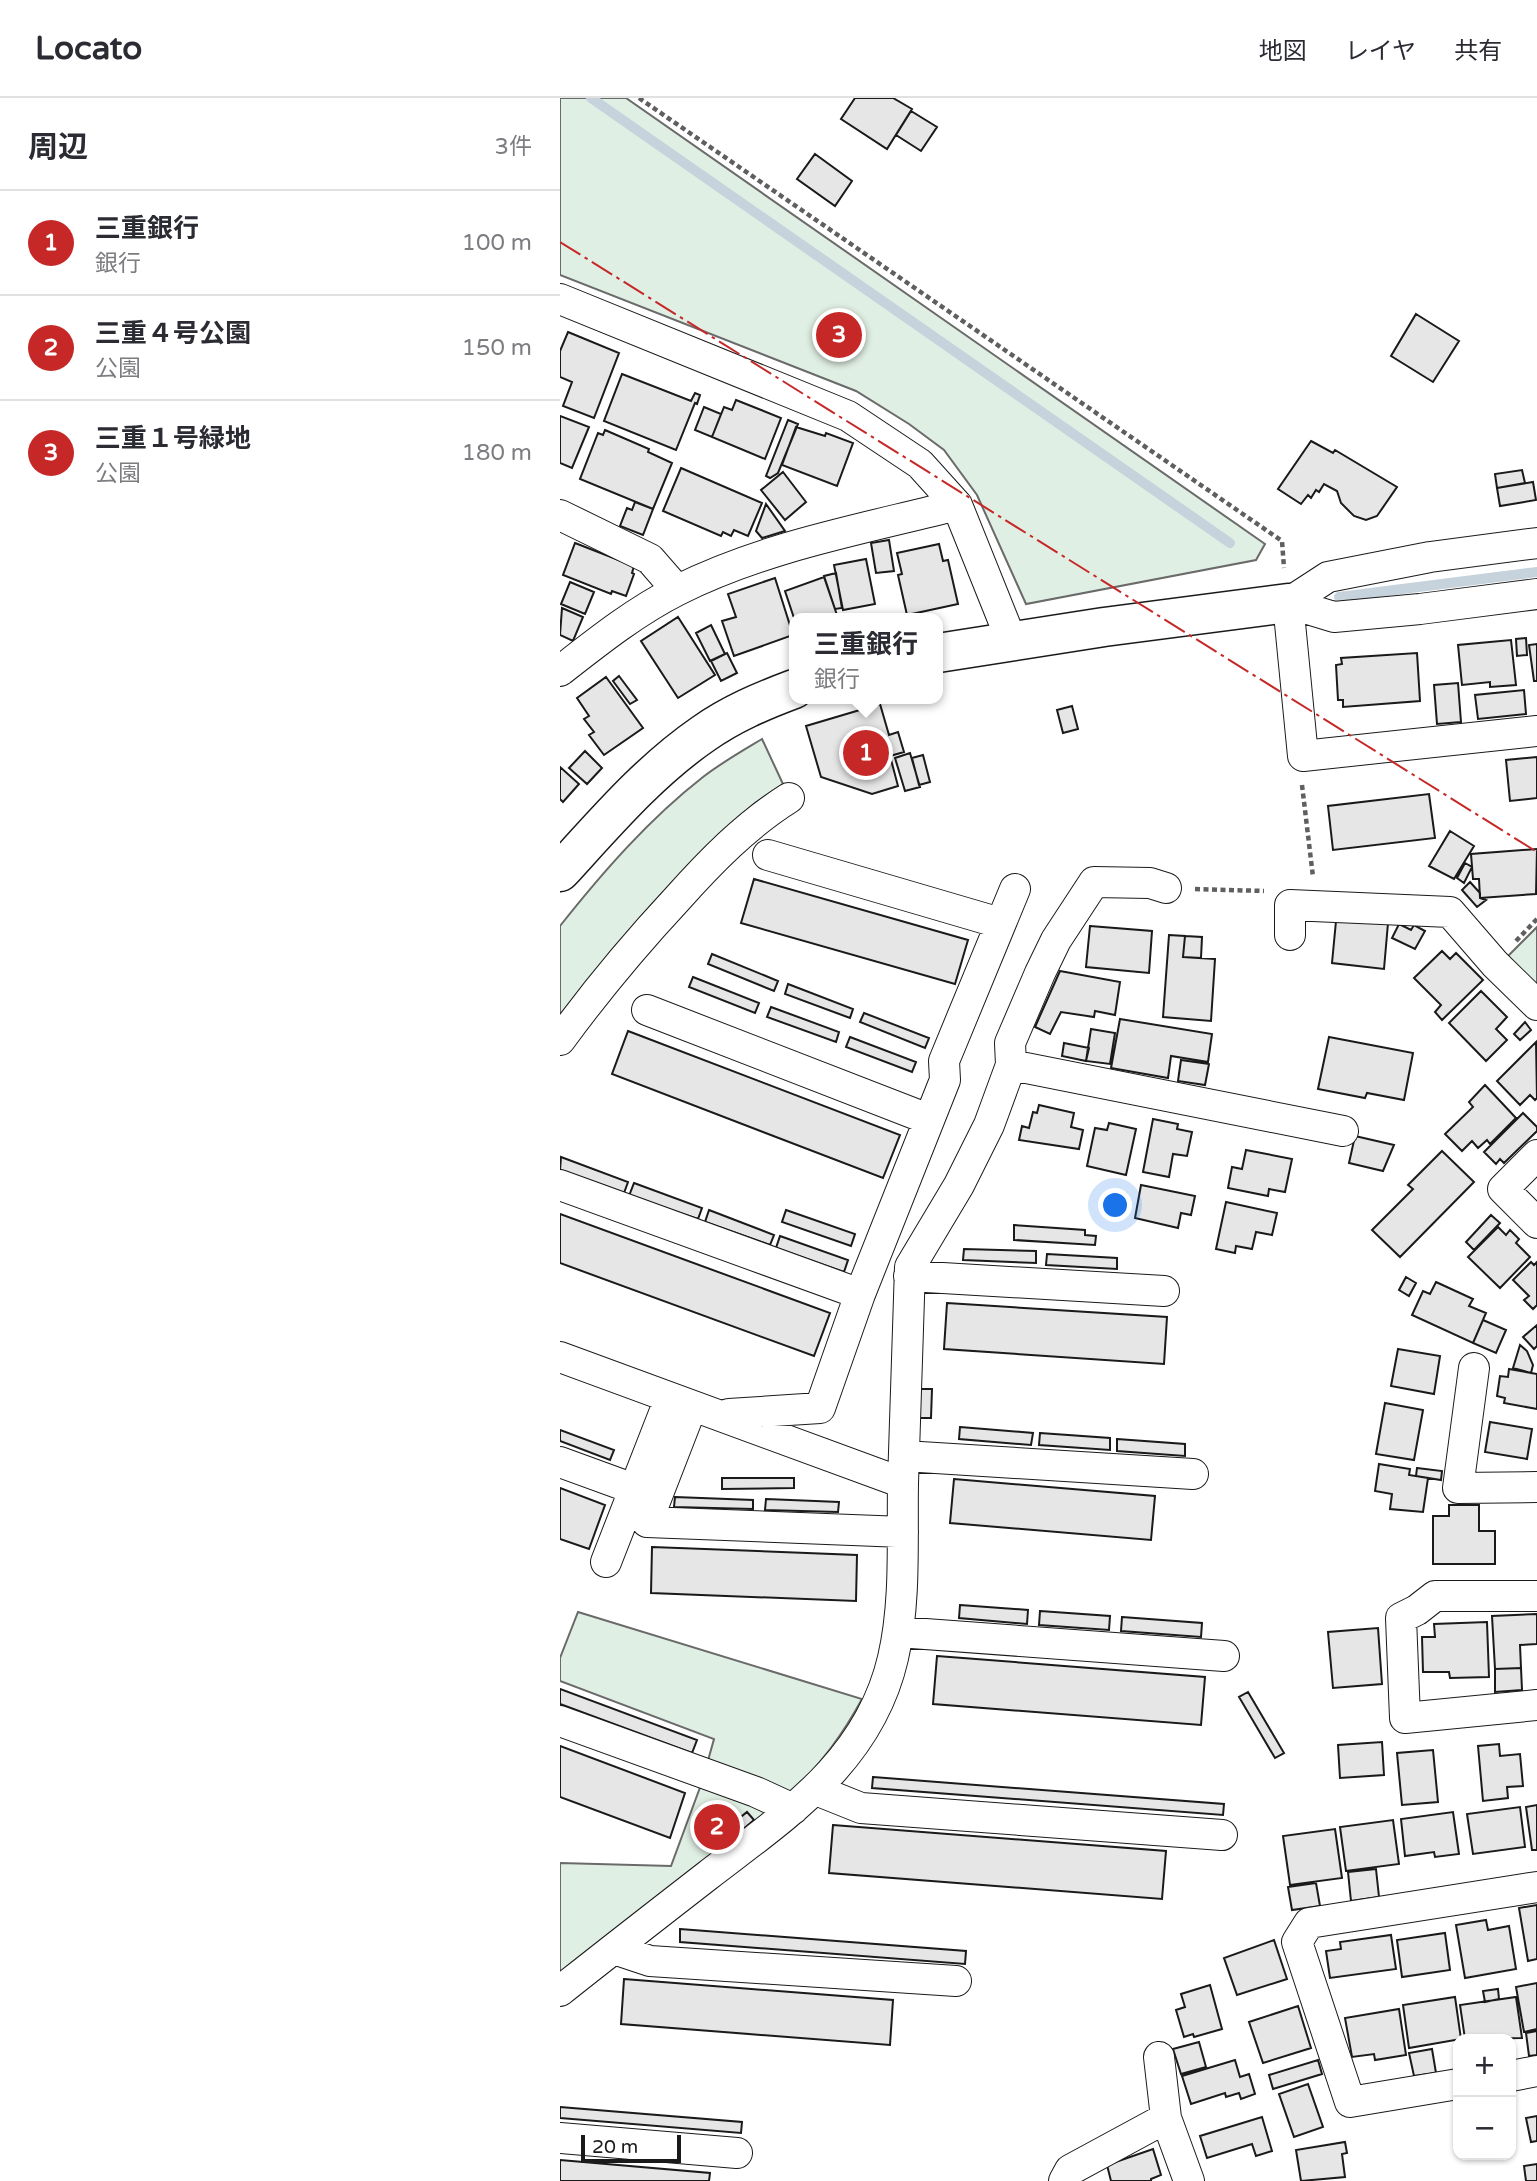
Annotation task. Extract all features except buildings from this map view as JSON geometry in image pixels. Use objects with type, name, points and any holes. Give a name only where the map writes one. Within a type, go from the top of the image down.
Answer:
[{"type":"street","points":[[560,299],[848,416],[920,464],[957,505],[1012,642]]},
{"type":"street","points":[[560,671],[593,645],[677,590],[763,554],[957,505]]},
{"type":"street","points":[[560,515],[650,558],[677,590]]},
{"type":"street","points":[[1287,603],[1328,577],[1430,557],[1537,543]]},
{"type":"street","points":[[943,652],[1104,627],[1287,603],[1334,617],[1537,594]]},
{"type":"street","points":[[1287,603],[1303,757],[1537,731]]},
{"type":"street","points":[[560,872],[629,797],[701,735],[745,709],[789,691]]},
{"type":"street","points":[[560,1040],[630,951],[694,880],[766,812],[789,799]]},
{"type":"street","points":[[768,855],[1000,923]]},
{"type":"street","points":[[560,1991],[816,1790],[850,1751],[865,1726],[888,1673],[898,1632],[910,1267],[959,1185],[989,1125],[1011,1065],[1010,1044],[1040,973],[1056,940],[1094,882],[1150,883],[1166,888]]},
{"type":"street","points":[[692,1406],[820,1408],[860,1294],[945,1080],[944,1061],[1015,889]]},
{"type":"street","points":[[1290,934],[1303,905],[1450,912],[1494,964],[1537,1005]]},
{"type":"street","points":[[647,1010],[928,1119]]},
{"type":"street","points":[[1011,1065],[1343,1131]]},
{"type":"street","points":[[1537,1155],[1503,1189],[1537,1223]]},
{"type":"street","points":[[560,1185],[860,1294]]},
{"type":"street","points":[[909,1276],[1164,1291]]},
{"type":"street","points":[[560,1357],[692,1406],[904,1470],[1193,1474]]},
{"type":"street","points":[[1474,1367],[1458,1488],[1537,1487]]},
{"type":"street","points":[[606,1562],[634,1489],[692,1406]]},
{"type":"street","points":[[692,1406],[647,1522],[902,1532]]},
{"type":"street","points":[[560,1462],[634,1489]]},
{"type":"street","points":[[1537,1596],[1435,1596],[1401,1618],[1405,1718],[1537,1704]]},
{"type":"street","points":[[898,1632],[1224,1656]]},
{"type":"street","points":[[560,1721],[756,1792],[793,1809]]},
{"type":"street","points":[[816,1790],[861,1808],[1222,1835]]},
{"type":"street","points":[[1453,2085],[1350,2102],[1297,1942],[1309,1923],[1537,1887]]},
{"type":"street","points":[[614,1949],[650,1961],[956,1981]]},
{"type":"street","points":[[1159,2057],[1166,2119],[1189,2181]]},
{"type":"street","points":[[1516,2075],[1537,2071]]},
{"type":"street","points":[[1064,2181],[1070,2171],[1166,2119]]},
{"type":"street","points":[[560,2138],[737,2153]]},
{"type":"path","points":[[639,98],[1282,541],[1287,603]]},
{"type":"path","points":[[1166,888],[1263,891],[1303,905],[1300,771],[1303,757]]},
{"type":"green space","points":[[560,98],[626,98],[1265,544],[1256,560],[1026,604],[977,495],[944,450],[909,424],[856,391],[560,275]]},
{"type":"green space","points":[[762,739],[783,784],[755,803],[698,855],[615,947],[560,1020],[560,926],[609,867],[683,793],[710,772]]},
{"type":"green space","points":[[1537,927],[1537,988],[1506,958]]},
{"type":"green space","points":[[578,1612],[862,1699],[831,1747],[794,1791],[560,1977],[560,1863],[671,1866],[702,1782],[714,1739],[560,1681],[560,1658]]},
{"type":"waterway","points":[[591,98],[1230,543]]},
{"type":"waterway","points":[[1339,597],[1537,572]]},
{"type":"power","points":[[560,242],[1537,852]]},
{"type":"place","name":"三重１号緑地","points":[[839,335]]},
{"type":"place","name":"三重銀行","points":[[866,753]]},
{"type":"place","name":"三重４号公園","points":[[717,1827]]}]
